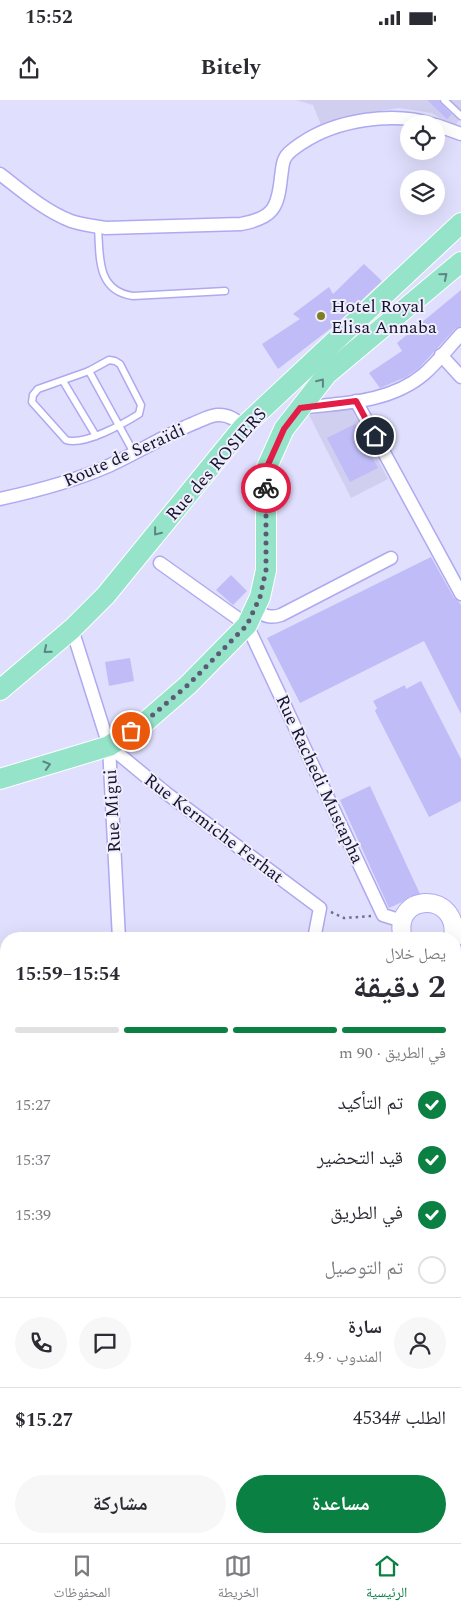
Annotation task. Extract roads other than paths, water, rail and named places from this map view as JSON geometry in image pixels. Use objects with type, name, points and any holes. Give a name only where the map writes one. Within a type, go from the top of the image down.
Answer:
[{"type":"main road","name":"Rue des ROSIERS","points":[[0,690],[72,629],[106,594],[243,427],[461,223]]},
{"type":"main road","points":[[0,779],[109,746],[142,724],[188,685],[250,618],[260,597],[266,570],[266,469],[284,429],[332,369],[461,262]]},
{"type":"main road","points":[[400,932],[406,913],[421,903],[430,902],[446,909],[452,916],[456,930]]},
{"type":"street","points":[[0,174],[41,205],[72,221],[98,227],[232,224],[258,221],[270,212],[278,201],[284,159],[311,137],[331,128],[379,118],[400,118]]},
{"type":"street","points":[[445,128],[461,134]]},
{"type":"street","points":[[300,408],[381,397],[404,388],[425,374],[461,334]]},
{"type":"street","points":[[441,355],[461,378]]},
{"type":"street","points":[[356,401],[461,594]]},
{"type":"street","name":"Route de Seraïdi","points":[[0,499],[74,480],[107,467],[165,436],[211,416],[229,416],[243,427]]},
{"type":"street","points":[[160,563],[250,618],[281,615],[390,558]]},
{"type":"street","name":"Rue Rachedi Mustapha","points":[[250,618],[383,915],[400,932]]},
{"type":"street","name":"Rue Migui","points":[[72,629],[109,746],[119,932]]},
{"type":"street","name":"Rue Kermiche Ferhat","points":[[109,746],[166,793],[320,908],[315,932]]},
{"type":"lane","points":[[444,100],[461,116]]},
{"type":"lane","points":[[98,227],[101,270],[114,291],[133,296],[225,291]]},
{"type":"lane","points":[[108,360],[120,364],[141,405],[141,409],[139,414],[119,426],[96,436],[78,441],[66,440],[32,402],[33,395],[38,389],[63,382],[90,371],[108,360]]},
{"type":"lane","points":[[90,371],[134,453]]},
{"type":"lane","points":[[63,382],[96,436]]},
{"type":"place","name":"Hotel Royal Elisa Annaba","points":[[321,316]]}]
